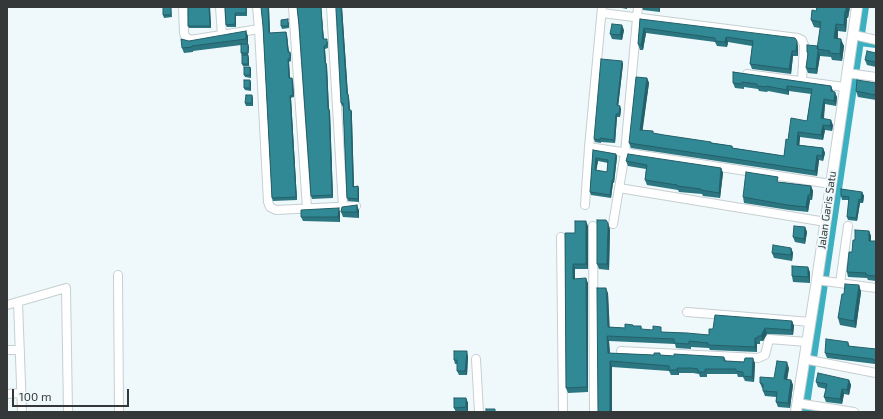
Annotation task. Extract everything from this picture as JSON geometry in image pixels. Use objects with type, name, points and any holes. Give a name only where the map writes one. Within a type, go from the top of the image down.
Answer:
[{"type":"street","points":[[183,7],[184,33],[190,40],[259,29]]},
{"type":"street","points":[[220,7],[222,35]]},
{"type":"street","points":[[257,7],[269,205],[272,209],[276,210],[356,206]]},
{"type":"street","points":[[293,7],[307,208]]},
{"type":"street","points":[[331,7],[343,207]]},
{"type":"street","points":[[613,224],[625,153],[638,7]]},
{"type":"street","name":"Jalan Garis Satu","points":[[798,406],[807,360],[807,342],[819,280],[844,87],[849,73],[856,36],[857,7]]},
{"type":"street","points":[[585,205],[602,10],[637,18],[798,38],[802,40],[804,45],[802,80]]},
{"type":"street","points":[[856,36],[873,40]]},
{"type":"street","points":[[849,73],[876,77]]},
{"type":"street","points":[[746,74],[802,80],[844,87]]},
{"type":"street","points":[[589,147],[831,184]]},
{"type":"street","points":[[619,188],[826,222]]},
{"type":"street","points":[[593,226],[594,412]]},
{"type":"street","points":[[837,282],[848,226]]},
{"type":"street","points":[[561,237],[563,412]]},
{"type":"street","points":[[118,275],[119,412]]},
{"type":"street","points":[[819,280],[876,288]]},
{"type":"street","points":[[7,305],[66,288],[68,412]]},
{"type":"street","points":[[18,302],[22,412]]},
{"type":"street","points":[[687,312],[811,322]]},
{"type":"street","points":[[620,351],[758,358],[765,355],[769,339],[807,342]]},
{"type":"street","points":[[7,350],[20,350]]},
{"type":"street","points":[[476,359],[479,412]]},
{"type":"street","points":[[807,360],[876,373]]},
{"type":"street","points":[[7,394],[21,393]]},
{"type":"street","points":[[798,406],[813,406],[854,412]]},
{"type":"building","points":[[163,7],[171,7],[171,15],[163,15]]},
{"type":"building","points":[[188,7],[209,7],[210,26],[188,26]]},
{"type":"building","points":[[225,7],[246,7],[246,13],[235,13],[235,24],[226,25]]},
{"type":"building","points":[[261,7],[268,7],[269,33],[286,32],[288,52],[290,52],[290,58],[288,59],[289,78],[292,78],[293,95],[290,96],[296,197],[272,198]]},
{"type":"building","points":[[297,7],[321,7],[323,39],[327,39],[327,45],[324,46],[329,109],[332,195],[311,196]]},
{"type":"building","points":[[336,7],[341,7],[347,94],[349,110],[351,110],[353,187],[358,186],[358,199],[347,198],[343,103],[341,103]]},
{"type":"building","points":[[817,7],[846,7],[844,25],[836,24],[834,38],[841,39],[840,54],[829,53],[830,51],[817,49],[821,22],[811,20],[812,10],[816,11]]},
{"type":"building","points":[[288,19],[288,26],[281,26],[281,20]]},
{"type":"building","points":[[640,19],[795,38],[797,41],[796,51],[792,51],[789,69],[750,64],[753,41],[726,37],[725,42],[715,41],[715,38],[644,28],[641,45],[638,44]]},
{"type":"building","points":[[612,24],[622,25],[620,35],[610,34]]},
{"type":"building","points":[[246,31],[246,39],[182,48],[181,39],[189,41]]},
{"type":"building","points":[[241,44],[248,44],[248,53],[241,53]]},
{"type":"building","points":[[807,45],[818,46],[816,69],[806,68],[808,53]]},
{"type":"building","points":[[867,51],[876,53],[876,62],[865,60]]},
{"type":"building","points":[[242,55],[248,55],[248,64],[242,64]]},
{"type":"building","points":[[601,59],[622,61],[617,105],[620,106],[619,114],[616,114],[614,140],[600,138],[600,140],[594,139]]},
{"type":"building","points":[[244,67],[250,67],[250,75],[244,75]]},
{"type":"building","points":[[733,72],[831,86],[831,91],[835,92],[834,101],[824,99],[821,118],[831,120],[830,126],[823,125],[821,135],[798,132],[797,145],[823,148],[822,156],[817,155],[815,171],[629,143],[636,77],[647,78],[640,130],[653,131],[653,133],[732,146],[732,148],[784,156],[791,118],[807,121],[812,89],[787,86],[787,90],[757,86],[757,84],[742,82],[742,84],[733,83]]},
{"type":"building","points":[[244,80],[250,80],[250,88],[244,88]]},
{"type":"building","points":[[857,80],[876,83],[875,95],[856,91]]},
{"type":"building","points":[[246,95],[252,95],[252,103],[245,103]]},
{"type":"building","points":[[593,150],[616,154],[610,195],[590,192]],"holes":[[[596,158],[608,160],[607,172],[595,170]]]},
{"type":"building","points":[[628,154],[721,168],[719,193],[645,180],[647,165],[626,161]]},
{"type":"building","points":[[746,172],[778,177],[777,182],[811,186],[806,207],[743,197]]},
{"type":"building","points":[[841,189],[862,192],[861,200],[859,199],[856,218],[847,217],[849,197],[841,196]]},
{"type":"building","points":[[357,205],[357,212],[341,212],[342,207]]},
{"type":"building","points":[[339,208],[338,217],[301,217],[301,210]]},
{"type":"building","points":[[597,220],[606,220],[608,223],[607,264],[597,264]]},
{"type":"building","points":[[575,221],[586,221],[586,264],[573,264],[573,279],[586,278],[587,387],[566,388],[565,233],[575,233]]},
{"type":"building","points":[[794,226],[805,227],[804,239],[793,237]]},
{"type":"building","points":[[855,230],[869,231],[869,241],[876,241],[876,276],[866,275],[866,273],[847,272],[849,252],[852,252],[853,240],[855,240]]},
{"type":"building","points":[[773,245],[791,248],[791,255],[772,253]]},
{"type":"building","points":[[792,266],[808,267],[808,277],[792,276]]},
{"type":"building","points":[[845,284],[859,285],[854,321],[838,318]]},
{"type":"building","points":[[597,288],[606,288],[608,327],[625,328],[625,324],[641,326],[641,329],[653,330],[653,326],[661,327],[661,332],[709,335],[709,329],[713,329],[715,315],[792,321],[791,330],[765,328],[761,336],[755,338],[755,347],[708,345],[708,343],[689,341],[689,344],[674,343],[674,339],[607,336],[608,353],[654,355],[654,353],[660,353],[660,355],[674,356],[674,354],[724,357],[724,361],[744,362],[745,358],[753,358],[752,377],[743,376],[743,372],[736,371],[736,369],[705,369],[705,372],[698,372],[698,369],[691,368],[677,368],[677,370],[669,370],[669,366],[610,361],[610,412],[598,412]]},
{"type":"building","points":[[826,339],[848,342],[848,346],[876,349],[876,360],[825,353]]},
{"type":"building","points":[[454,351],[467,351],[465,371],[457,371],[457,360],[454,360]]},
{"type":"building","points":[[777,361],[787,362],[784,379],[791,380],[788,403],[776,402],[777,392],[763,391],[763,384],[760,383],[760,377],[774,378]]},
{"type":"building","points":[[818,373],[849,380],[847,390],[842,389],[840,399],[824,397],[827,384],[816,382]]},
{"type":"building","points":[[454,398],[466,398],[466,407],[454,408]]},
{"type":"building","points":[[486,409],[495,409],[495,412],[486,412]]},
{"type":"waterway","points":[[805,412],[865,7]]},
{"type":"waterway","points":[[860,42],[876,44]]},
{"type":"waterway","points":[[806,409],[827,412]]}]
